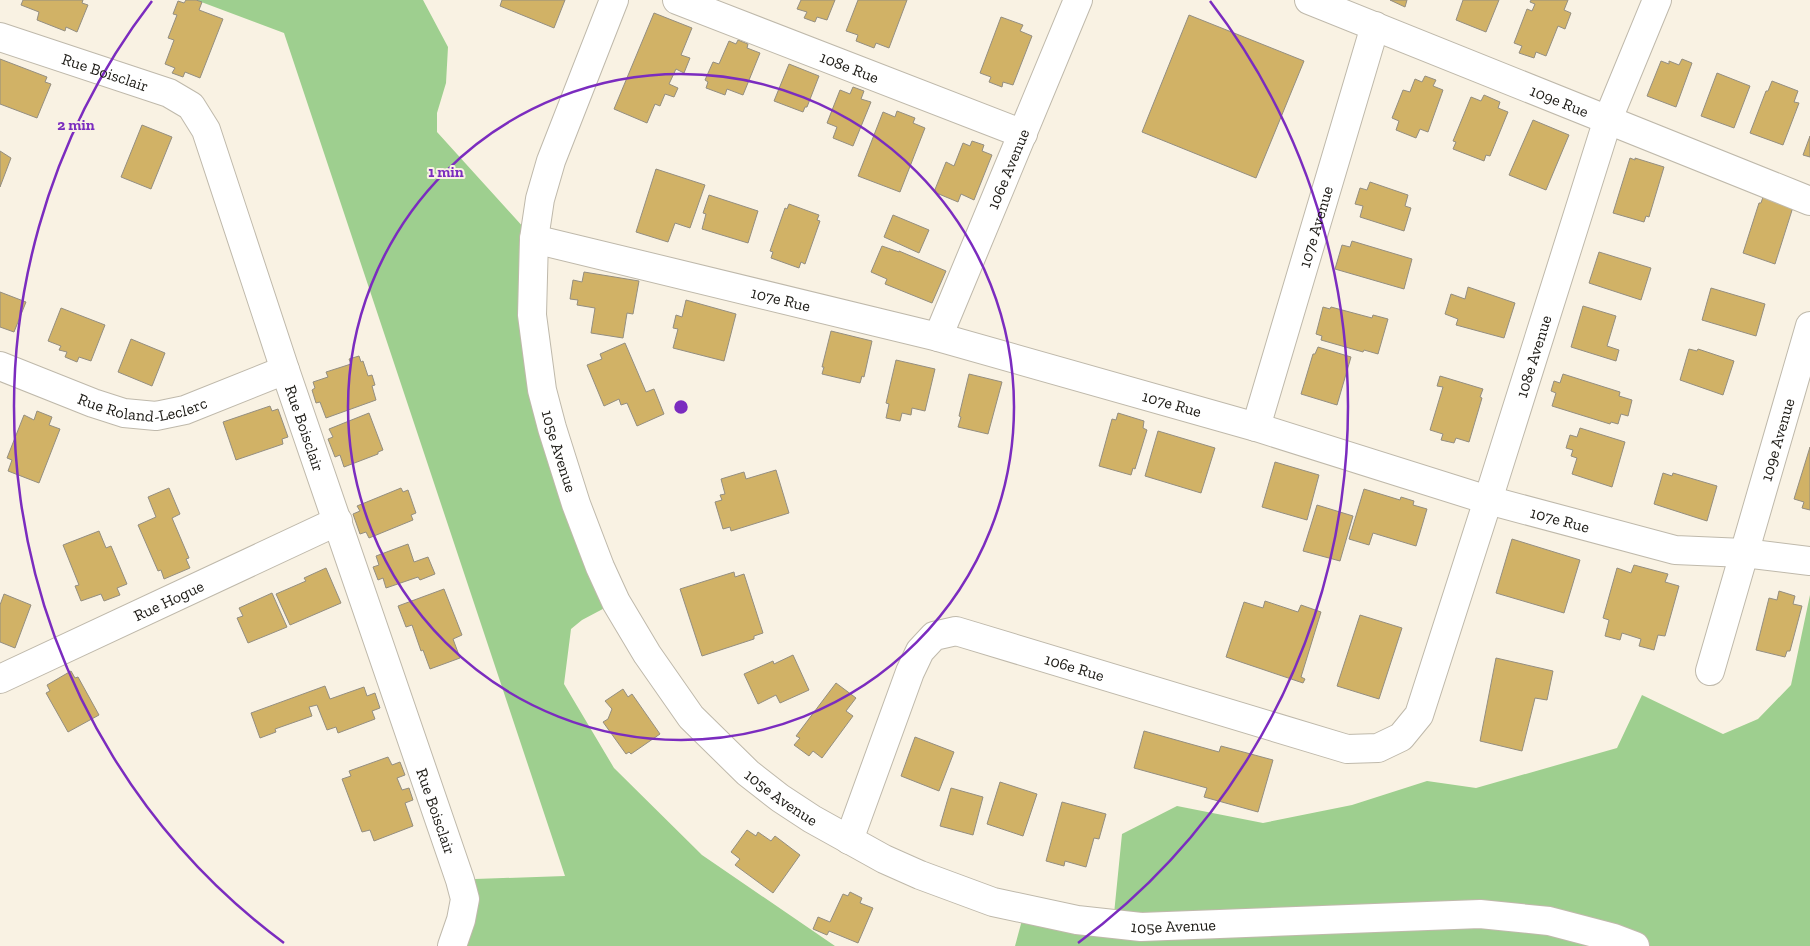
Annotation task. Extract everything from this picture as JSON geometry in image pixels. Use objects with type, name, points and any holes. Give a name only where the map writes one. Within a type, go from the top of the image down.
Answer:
[{"type":"street","name":"105e Avenue","points":[[614,0],[551,161],[540,199],[534,238],[532,315],[542,390],[554,436],[576,504],[600,567],[616,602],[647,654],[691,717],[748,773],[780,798],[849,840],[920,875],[993,902],[1077,920],[1141,927],[1480,914],[1549,921],[1614,938],[1635,946]]},
{"type":"street","name":"108e Rue","points":[[677,0],[1023,134]]},
{"type":"street","name":"106e Avenue","points":[[938,336],[1078,0]]},
{"type":"street","name":"109e Rue","points":[[1309,0],[1810,200]]},
{"type":"street","name":"108e Avenue","points":[[1419,715],[1608,120],[1657,0]]},
{"type":"street","name":"107e Avenue","points":[[1256,427],[1375,26]]},
{"type":"street","name":"Rue Boisclair","points":[[0,37],[169,93],[190,106],[206,130],[285,370],[460,880],[465,899],[452,946]]},
{"type":"street","name":"107e Rue","points":[[534,238],[938,336],[1256,427],[1488,500],[1675,550],[1744,553],[1810,561]]},
{"type":"street","name":"109e Avenue","points":[[1710,671],[1810,326]]},
{"type":"street","name":"Rue Roland-Leclerc","points":[[0,366],[93,403],[124,413],[156,416],[185,410],[285,370]]},
{"type":"street","name":"Rue Hogue","points":[[0,679],[338,521]]},
{"type":"street","name":"106e Rue","points":[[849,840],[910,672],[920,651],[934,636],[956,631],[1347,749],[1378,748],[1402,737],[1419,715]]},
{"type":"green space","points":[[196,0],[423,0],[448,47],[446,83],[437,113],[437,132],[534,239],[532,315],[616,602],[582,620],[571,629],[564,684],[614,768],[702,855],[835,946],[467,946],[474,913],[475,879],[565,876],[284,33]]},
{"type":"green space","points":[[1810,595],[1810,946],[1015,946],[1025,909],[1113,924],[1122,834],[1177,806],[1263,823],[1352,805],[1427,781],[1476,788],[1617,748],[1642,695],[1723,734],[1758,719],[1791,685]]},
{"type":"building","points":[[23,0],[83,0],[82,3],[88,5],[77,32],[66,27],[65,31],[37,20],[39,12],[21,5]]},
{"type":"building","points":[[186,0],[202,2],[199,10],[223,19],[200,78],[185,72],[183,77],[172,73],[175,68],[165,64],[174,40],[168,38],[177,15],[173,14],[178,1],[184,3]]},
{"type":"building","points":[[502,0],[565,0],[554,28],[500,6]]},
{"type":"building","points":[[801,0],[835,0],[827,20],[817,17],[815,22],[804,18],[807,12],[797,9]]},
{"type":"building","points":[[858,0],[907,0],[889,48],[876,43],[874,48],[856,41],[858,35],[846,31]]},
{"type":"building","points":[[1390,0],[1407,0],[1405,7]]},
{"type":"building","points":[[1463,0],[1499,0],[1486,32],[1456,20]]},
{"type":"building","points":[[1531,0],[1568,0],[1564,10],[1571,13],[1565,29],[1558,26],[1546,56],[1536,52],[1534,58],[1519,53],[1522,46],[1514,43],[1527,9],[1532,11],[1535,4],[1530,2]]},
{"type":"building","points":[[654,13],[692,28],[681,55],[690,58],[684,73],[676,69],[669,84],[678,88],[674,97],[665,94],[660,106],[655,104],[647,123],[614,109]]},
{"type":"building","points":[[1189,15],[1304,61],[1256,178],[1142,132]]},
{"type":"building","points":[[1001,17],[1023,25],[1020,31],[1032,36],[1013,85],[1003,82],[1002,87],[989,82],[991,77],[980,73]]},
{"type":"building","points":[[738,40],[748,44],[747,48],[760,53],[743,95],[727,89],[725,95],[706,88],[708,82],[705,80],[713,62],[719,64],[729,41],[736,44]]},
{"type":"building","points":[[0,59],[47,77],[45,82],[51,84],[37,118],[0,104]]},
{"type":"building","points":[[1682,59],[1692,63],[1676,107],[1647,96],[1661,61],[1669,64],[1669,61],[1679,65]]},
{"type":"building","points":[[789,64],[819,76],[807,107],[805,107],[803,112],[774,101]]},
{"type":"building","points":[[1717,73],[1750,86],[1734,128],[1701,116]]},
{"type":"building","points":[[1425,76],[1436,80],[1433,86],[1443,90],[1428,132],[1420,129],[1416,138],[1396,130],[1399,121],[1392,118],[1403,90],[1410,92],[1415,79],[1422,82]]},
{"type":"building","points":[[1772,81],[1798,91],[1794,102],[1799,103],[1783,145],[1750,133],[1766,91],[1768,91]]},
{"type":"building","points":[[853,87],[864,91],[861,99],[871,102],[853,146],[833,138],[837,127],[827,123],[840,90],[850,94]]},
{"type":"building","points":[[1484,95],[1500,102],[1498,108],[1508,112],[1490,156],[1486,155],[1484,161],[1453,149],[1456,142],[1453,141],[1471,97],[1481,101]]},
{"type":"building","points":[[897,111],[915,118],[913,123],[925,128],[900,192],[858,176],[883,112],[895,117]]},
{"type":"building","points":[[1533,120],[1569,135],[1546,190],[1509,175]]},
{"type":"building","points":[[142,125],[172,137],[151,189],[121,177]]},
{"type":"building","points":[[1810,136],[1810,157],[1803,155]]},
{"type":"building","points":[[972,141],[984,145],[982,151],[992,155],[974,200],[961,194],[958,202],[934,192],[946,162],[954,166],[963,143],[970,146]]},
{"type":"building","points":[[0,151],[11,158],[0,187]]},
{"type":"building","points":[[1630,158],[1664,167],[1649,217],[1646,216],[1644,222],[1613,213]]},
{"type":"building","points":[[656,169],[705,185],[690,228],[675,223],[668,242],[636,232]]},
{"type":"building","points":[[1370,182],[1408,195],[1405,206],[1411,208],[1404,231],[1360,217],[1363,206],[1355,204],[1360,188],[1367,190]]},
{"type":"building","points":[[709,195],[758,211],[748,243],[702,229],[706,214],[703,213]]},
{"type":"building","points":[[1763,197],[1793,207],[1775,264],[1743,253],[1759,203],[1761,203]]},
{"type":"building","points":[[789,204],[819,215],[817,220],[820,221],[805,264],[801,262],[799,268],[771,258],[773,252],[770,251],[785,208],[787,209]]},
{"type":"building","points":[[893,215],[929,230],[919,253],[884,237]]},
{"type":"building","points":[[1352,241],[1412,259],[1404,289],[1335,269],[1342,245],[1350,247]]},
{"type":"building","points":[[882,246],[899,251],[946,271],[932,303],[885,284],[887,279],[871,272]]},
{"type":"building","points":[[1599,252],[1651,268],[1641,300],[1589,283]]},
{"type":"building","points":[[584,272],[639,281],[633,314],[627,313],[623,338],[591,333],[595,308],[577,305],[578,300],[570,299],[573,280],[582,282]]},
{"type":"building","points":[[1468,287],[1515,303],[1504,338],[1456,325],[1458,319],[1445,314],[1451,294],[1465,299]]},
{"type":"building","points":[[1711,288],[1765,304],[1756,336],[1702,320]]},
{"type":"building","points":[[0,292],[26,302],[14,332],[0,327]]},
{"type":"building","points":[[686,300],[736,314],[724,361],[673,348],[678,329],[673,328],[676,315],[682,317]]},
{"type":"building","points":[[1583,306],[1616,316],[1607,346],[1619,350],[1616,361],[1571,347]]},
{"type":"building","points":[[1323,307],[1330,309],[1331,307],[1372,318],[1373,315],[1388,319],[1378,354],[1364,350],[1363,352],[1321,340],[1322,336],[1316,334]]},
{"type":"building","points":[[61,308],[105,325],[91,361],[79,357],[77,362],[65,357],[67,352],[59,350],[61,346],[48,341]]},
{"type":"building","points":[[831,331],[872,341],[864,377],[862,376],[860,383],[822,374]]},
{"type":"building","points":[[131,339],[165,353],[152,386],[118,372]]},
{"type":"building","points":[[625,343],[646,392],[654,389],[664,414],[637,426],[627,403],[621,405],[619,399],[604,406],[587,365],[602,359],[600,354]]},
{"type":"building","points":[[1318,347],[1351,357],[1337,405],[1301,394],[1313,354],[1315,354]]},
{"type":"building","points":[[1689,349],[1697,351],[1698,349],[1734,361],[1723,395],[1680,380]]},
{"type":"building","points":[[359,356],[361,362],[363,361],[368,376],[372,375],[375,385],[372,386],[376,400],[326,418],[320,402],[316,403],[312,390],[315,388],[313,382],[328,377],[326,372],[351,364],[349,359]]},
{"type":"building","points":[[896,360],[935,369],[925,411],[912,408],[911,415],[902,413],[900,421],[886,418],[889,404],[886,403]]},
{"type":"building","points":[[969,374],[1002,382],[988,434],[958,427]]},
{"type":"building","points":[[1563,374],[1620,392],[1619,396],[1632,400],[1628,416],[1621,414],[1618,424],[1611,422],[1610,424],[1552,406],[1556,393],[1551,391],[1554,381],[1560,383]]},
{"type":"building","points":[[1440,376],[1483,389],[1469,442],[1456,438],[1454,443],[1441,440],[1443,434],[1430,430],[1443,387],[1437,386]]},
{"type":"building","points":[[270,406],[272,411],[278,409],[288,437],[282,439],[283,444],[236,460],[223,422]]},
{"type":"building","points":[[37,411],[52,417],[49,425],[60,429],[39,483],[8,471],[12,460],[7,458],[24,415],[34,420]]},
{"type":"building","points":[[369,413],[383,450],[378,452],[378,454],[344,467],[340,455],[335,457],[328,439],[333,437],[329,429]]},
{"type":"building","points":[[1118,413],[1144,421],[1143,428],[1147,430],[1135,469],[1133,468],[1131,475],[1099,466],[1112,419],[1116,420]]},
{"type":"building","points":[[1580,428],[1625,442],[1612,487],[1572,474],[1577,458],[1571,456],[1573,450],[1566,448],[1570,435],[1577,437]]},
{"type":"building","points":[[1158,431],[1215,448],[1201,493],[1145,476]]},
{"type":"building","points":[[1810,447],[1810,510],[1802,508],[1804,502],[1794,499]]},
{"type":"building","points":[[1275,462],[1319,475],[1307,520],[1262,507]]},
{"type":"building","points":[[776,470],[789,513],[731,531],[730,527],[723,529],[715,502],[722,500],[720,495],[725,494],[721,479],[744,472],[746,479]]},
{"type":"building","points":[[1663,473],[1672,476],[1673,473],[1717,486],[1707,521],[1654,504]]},
{"type":"building","points":[[169,488],[180,514],[172,518],[189,558],[186,559],[190,568],[164,579],[161,570],[158,571],[138,525],[156,517],[148,497]]},
{"type":"building","points":[[401,488],[403,492],[408,490],[416,513],[411,515],[413,520],[369,538],[366,532],[360,534],[353,514],[360,511],[357,506]]},
{"type":"building","points":[[1364,489],[1400,500],[1401,497],[1414,501],[1413,505],[1427,509],[1416,546],[1373,533],[1369,545],[1349,539]]},
{"type":"building","points":[[1317,505],[1353,516],[1340,561],[1303,551]]},
{"type":"building","points":[[99,531],[106,548],[111,546],[127,584],[117,588],[120,595],[104,601],[101,594],[81,601],[75,586],[79,585],[63,545]]},
{"type":"building","points":[[1512,539],[1580,560],[1564,613],[1496,593]]},
{"type":"building","points":[[408,544],[414,562],[428,557],[435,574],[420,580],[418,577],[386,588],[383,578],[378,580],[373,567],[379,565],[376,556]]},
{"type":"building","points":[[1634,565],[1668,574],[1665,582],[1679,586],[1665,636],[1658,635],[1654,650],[1639,646],[1641,639],[1622,633],[1620,640],[1605,636],[1609,620],[1603,618],[1617,568],[1631,573]]},
{"type":"building","points":[[326,568],[341,603],[290,625],[276,594],[306,581],[304,578]]},
{"type":"building","points":[[734,572],[735,577],[744,574],[763,633],[754,636],[754,639],[702,656],[680,589]]},
{"type":"building","points":[[444,589],[462,635],[453,639],[460,658],[430,669],[423,650],[421,651],[412,625],[406,627],[398,606]]},
{"type":"building","points":[[1779,591],[1795,596],[1793,604],[1802,606],[1790,651],[1787,651],[1785,657],[1756,650],[1769,598],[1777,600]]},
{"type":"building","points":[[272,593],[287,627],[248,643],[237,618],[243,616],[239,608]]},
{"type":"building","points":[[4,594],[31,605],[15,648],[0,642],[0,605]]},
{"type":"building","points":[[1265,601],[1298,612],[1301,605],[1321,612],[1301,677],[1305,679],[1303,683],[1226,657],[1244,602],[1263,608]]},
{"type":"building","points":[[1360,615],[1402,628],[1379,699],[1337,686]]},
{"type":"building","points":[[793,655],[809,690],[780,703],[776,695],[758,704],[744,674],[773,661],[774,664]]},
{"type":"building","points":[[1496,658],[1553,671],[1547,700],[1535,698],[1522,751],[1480,741]]},
{"type":"building","points":[[71,671],[75,678],[78,677],[99,715],[68,732],[46,693],[50,691],[47,685]]},
{"type":"building","points":[[836,683],[856,698],[846,711],[853,716],[822,758],[813,751],[809,756],[794,745],[800,738],[796,736]]},
{"type":"building","points":[[325,686],[330,699],[364,687],[367,696],[375,693],[380,708],[372,711],[375,719],[338,733],[336,727],[327,730],[317,705],[309,707],[312,716],[275,729],[276,732],[260,738],[251,713]]},
{"type":"building","points":[[623,689],[628,697],[632,694],[660,734],[631,754],[629,752],[626,754],[603,722],[608,719],[612,709],[605,701]]},
{"type":"building","points":[[1144,731],[1219,752],[1221,746],[1273,760],[1258,812],[1204,797],[1207,788],[1134,768]]},
{"type":"building","points":[[915,737],[954,752],[939,791],[901,776]]},
{"type":"building","points":[[388,757],[392,765],[400,762],[405,775],[397,778],[402,790],[409,788],[413,800],[405,803],[413,826],[374,841],[370,830],[362,832],[342,779],[351,776],[349,771]]},
{"type":"building","points":[[1000,782],[1037,794],[1023,836],[987,824]]},
{"type":"building","points":[[951,788],[983,797],[973,835],[940,826]]},
{"type":"building","points":[[1062,802],[1106,814],[1099,839],[1094,838],[1086,867],[1065,861],[1064,866],[1046,861]]},
{"type":"building","points":[[747,830],[756,836],[758,832],[771,841],[775,836],[800,855],[773,893],[735,865],[740,859],[731,852]]},
{"type":"building","points":[[850,892],[862,898],[860,903],[873,908],[858,943],[829,931],[827,935],[813,929],[818,917],[830,922],[843,894],[848,896]]}]
